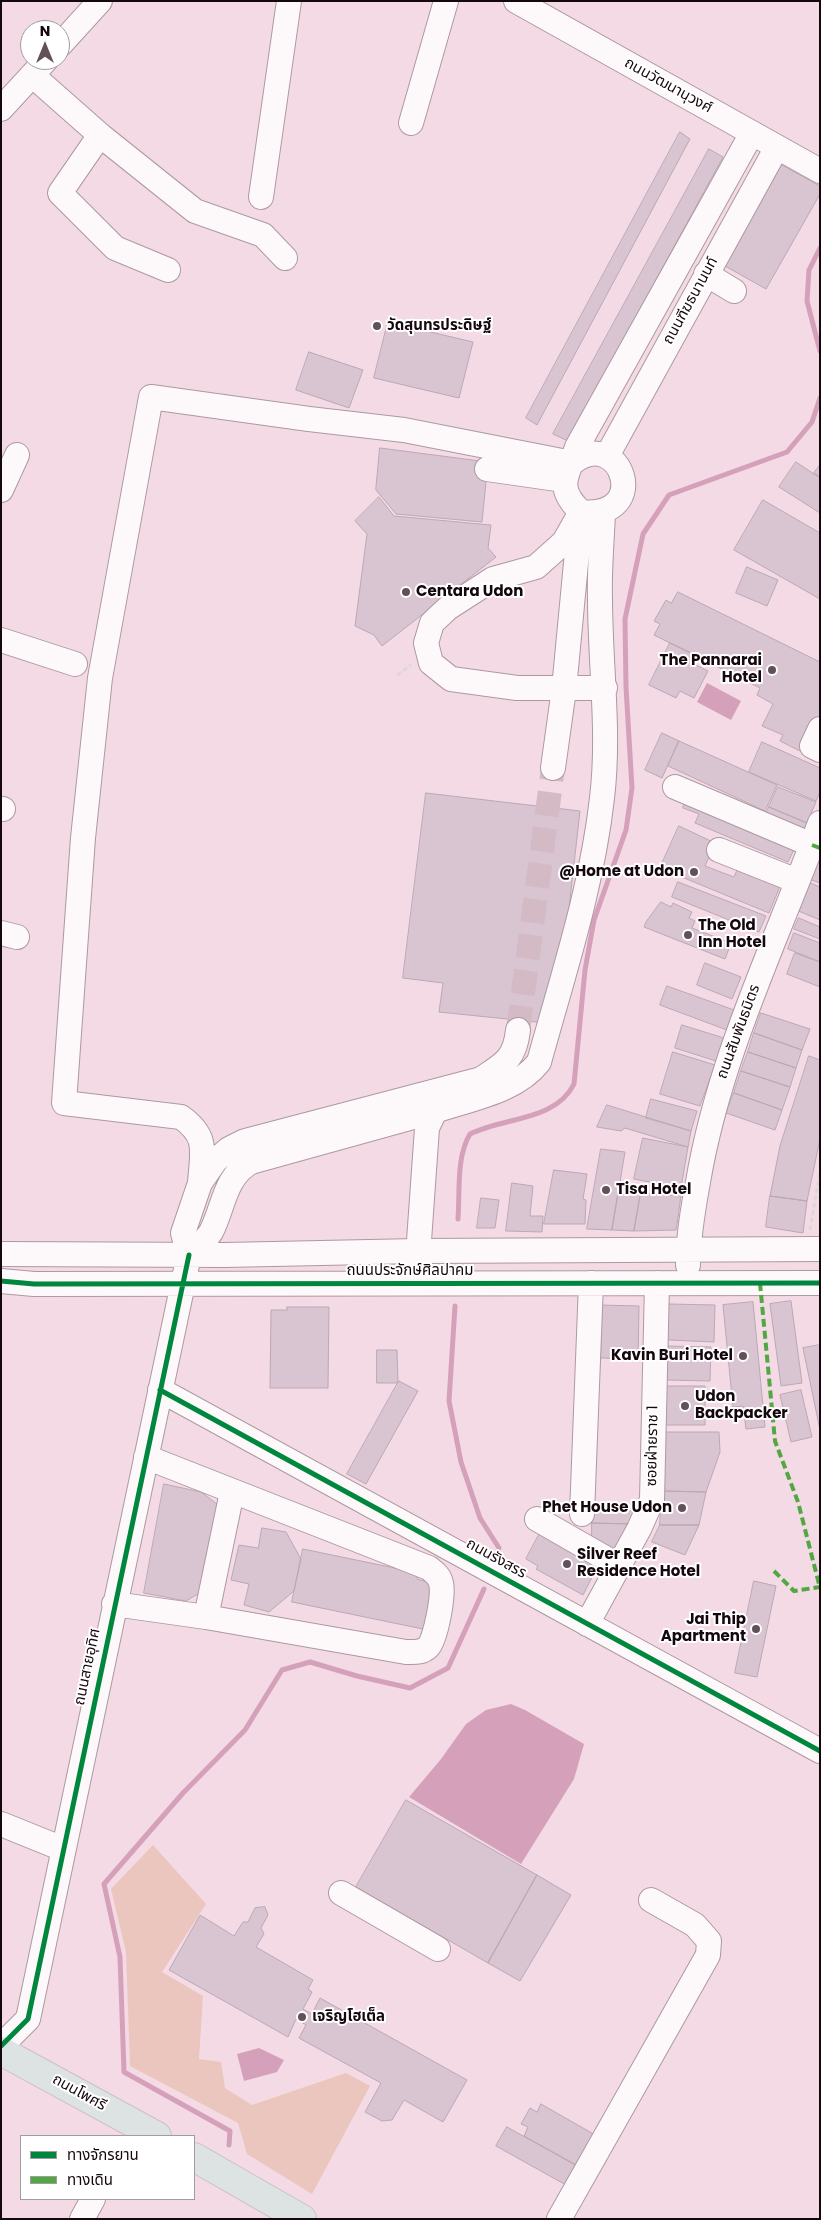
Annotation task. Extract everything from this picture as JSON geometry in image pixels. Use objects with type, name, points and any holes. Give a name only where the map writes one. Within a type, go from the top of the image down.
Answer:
[{"type":"main road","name":"ถนนโพศรี","points":[[1,2051],[128,2129],[153,2135]]},
{"type":"main road","points":[[195,2158],[302,2219]]},
{"type":"street","points":[[70,34],[100,1]]},
{"type":"street","points":[[261,197],[289,1]]},
{"type":"street","points":[[411,123],[446,1]]},
{"type":"street","name":"ถนนวัฒนานุวงศ์","points":[[516,1],[820,171]]},
{"type":"street","points":[[1,108],[36,70]]},
{"type":"street","points":[[42,70],[100,135],[195,211],[263,235],[285,258]]},
{"type":"street","points":[[592,512],[568,498],[568,471],[577,447],[752,133]]},
{"type":"street","points":[[100,135],[60,193],[115,248],[168,270]]},
{"type":"street","name":"ถนนฑีฆธนานนท์","points":[[607,456],[777,147]]},
{"type":"street","points":[[673,276],[734,290]]},
{"type":"street","points":[[568,471],[532,454],[404,430],[309,420],[151,397],[100,678],[83,838],[64,1103],[181,1117],[195,1127],[202,1144],[200,1183],[183,1233],[189,1255],[210,1234],[230,1183],[242,1168],[251,1162],[435,1111],[504,1087],[521,1079],[539,1062],[592,865],[602,797],[605,688],[600,599],[592,512]]},
{"type":"street","points":[[487,470],[568,471],[588,454],[607,456],[621,470],[623,490],[612,507],[592,512],[564,542],[536,567],[493,580],[448,608],[432,623],[426,643],[431,663],[451,679],[517,688],[605,688]]},
{"type":"street","points":[[1,490],[17,455]]},
{"type":"street","points":[[553,768],[592,512]]},
{"type":"street","points":[[1,640],[75,664]]},
{"type":"street","points":[[820,728],[812,746],[820,750]]},
{"type":"street","points":[[675,787],[816,834]]},
{"type":"street","name":"ถนนสัมพันธมิตร","points":[[688,1283],[688,1249],[704,1143],[720,1083],[816,834]]},
{"type":"street","points":[[719,850],[797,881]]},
{"type":"street","points":[[200,1183],[216,1160],[229,1149],[245,1141],[481,1079],[505,1064],[513,1054],[518,1030]]},
{"type":"street","points":[[416,1283],[427,1128],[435,1111]]},
{"type":"street","name":"ถนนประจักษ์ศิลปาคม","points":[[1,1254],[189,1255],[418,1251],[814,1249]]},
{"type":"street","name":"ถนนสายอุทิศ","points":[[1,2046],[28,2019],[189,1255]]},
{"type":"street","name":"ถนนประจักษ์ศิลปาคม","points":[[1,1281],[34,1284],[820,1283]]},
{"type":"street","points":[[582,1514],[591,1283]]},
{"type":"street","name":"ซอยฝ่ายราช 1","points":[[587,1624],[652,1500],[657,1283]]},
{"type":"street","name":"ถนนรังสรร","points":[[160,1390],[820,1751]]},
{"type":"street","points":[[114,1604],[206,1617],[406,1652],[421,1652],[427,1648],[434,1638],[442,1590],[438,1574],[428,1568],[146,1457]]},
{"type":"street","points":[[206,1617],[232,1492]]},
{"type":"street","points":[[537,1519],[619,1566]]},
{"type":"street","points":[[441,1582],[452,1549]]},
{"type":"street","points":[[1,1824],[63,1849]]},
{"type":"street","points":[[341,1893],[438,1949]]},
{"type":"street","points":[[559,2219],[708,1955],[709,1941],[695,1925],[651,1900]]},
{"type":"street","points":[[82,2219],[92,2200]]},
{"type":"path","points":[[814,1249],[814,1199],[820,1172]]},
{"type":"shaded area","points":[[707,683],[741,701],[731,720],[697,702]]},
{"type":"shaded area","points":[[511,1704],[584,1744],[574,1779],[521,1864],[409,1797],[441,1759],[466,1724],[486,1710]]},
{"type":"shaded area","points":[[153,1845],[206,1904],[162,1972],[203,1996],[199,2059],[221,2062],[225,2088],[252,2105],[346,2073],[370,2086],[312,2194],[247,2154],[238,2123],[130,2066],[126,1952],[111,1889]]},
{"type":"shaded area","points":[[259,2048],[284,2060],[277,2072],[244,2081],[237,2054]]},
{"type":"building","points":[[680,132],[690,139],[537,425],[526,418]]},
{"type":"building","points":[[709,149],[723,157],[568,441],[553,434]]},
{"type":"building","points":[[782,165],[820,186],[820,194],[766,289],[725,266]]},
{"type":"building","points":[[388,322],[473,342],[459,398],[374,378]]},
{"type":"building","points":[[309,352],[363,370],[349,408],[296,390]]},
{"type":"building","points":[[380,448],[488,462],[482,522],[396,514],[376,490]]},
{"type":"building","points":[[796,462],[820,478],[820,513],[779,487]]},
{"type":"building","points":[[820,465],[820,477],[814,473]]},
{"type":"building","name":"Centara Udon","points":[[379,497],[394,516],[491,525],[488,548],[496,557],[382,646],[374,635],[355,626],[367,534],[355,521]]},
{"type":"building","points":[[763,500],[820,533],[820,599],[734,550]]},
{"type":"building","points":[[747,567],[778,580],[767,606],[736,593]]},
{"type":"building","name":"The Pannarai Hotel","points":[[678,592],[820,662],[820,741],[802,752],[780,741],[783,735],[762,726],[773,704],[757,695],[760,688],[654,635],[660,624],[654,621],[666,600],[671,603]]},
{"type":"building","points":[[670,643],[696,655],[692,663],[708,671],[694,698],[680,691],[676,698],[649,685]]},
{"type":"building","points":[[662,733],[679,741],[662,778],[645,770]]},
{"type":"building","points":[[679,741],[777,785],[765,811],[668,766]]},
{"type":"building","points":[[762,742],[820,768],[820,792],[816,801],[749,772]]},
{"type":"building","points":[[778,787],[816,802],[807,823],[769,807]]},
{"type":"building","points":[[426,793],[580,811],[556,1024],[439,1012],[443,983],[403,978]]},
{"type":"building","points":[[687,797],[797,843],[788,862],[695,823],[699,814],[683,808]]},
{"type":"building","points":[[769,807],[807,823],[803,833],[765,817]]},
{"type":"building","name":"@Home at Udon","points":[[679,826],[715,843],[705,866],[734,877],[737,870],[783,879],[769,913],[660,868]]},
{"type":"building","points":[[820,853],[820,883],[809,879]]},
{"type":"building","points":[[678,882],[766,916],[759,932],[672,897]]},
{"type":"building","points":[[808,882],[820,887],[820,920],[796,910]]},
{"type":"building","name":"The Old Inn Hotel","points":[[661,902],[671,907],[673,903],[692,912],[689,918],[695,921],[692,928],[731,943],[725,959],[644,927]]},
{"type":"building","points":[[799,918],[820,927],[820,939],[794,929]]},
{"type":"building","points":[[794,933],[820,943],[820,962],[788,949]]},
{"type":"building","points":[[795,953],[820,962],[820,987],[787,974]]},
{"type":"building","points":[[705,963],[741,977],[732,999],[697,985]]},
{"type":"building","points":[[667,986],[734,1010],[727,1030],[660,1005]]},
{"type":"building","points":[[761,1013],[810,1029],[802,1050],[754,1033]]},
{"type":"building","points":[[682,1025],[724,1038],[716,1061],[675,1048]]},
{"type":"building","points":[[754,1033],[802,1050],[796,1068],[748,1052]]},
{"type":"building","points":[[673,1052],[715,1065],[700,1106],[660,1094]]},
{"type":"building","points":[[748,1052],[796,1068],[790,1087],[741,1071]]},
{"type":"building","points":[[809,1056],[820,1060],[820,1139],[807,1201],[770,1196],[780,1146]]},
{"type":"building","points":[[741,1071],[790,1087],[782,1110],[734,1093]]},
{"type":"building","points":[[734,1093],[782,1110],[775,1130],[726,1113]]},
{"type":"building","points":[[651,1099],[697,1111],[691,1131],[646,1118]]},
{"type":"building","points":[[607,1105],[691,1131],[688,1147],[625,1128],[621,1131],[597,1127]]},
{"type":"building","points":[[643,1138],[688,1147],[681,1188],[634,1179]]},
{"type":"building","name":"Tisa Hotel","points":[[601,1149],[625,1152],[612,1230],[587,1229]]},
{"type":"building","points":[[554,1170],[587,1174],[583,1199],[586,1200],[585,1224],[544,1224]]},
{"type":"building","points":[[512,1183],[533,1186],[530,1216],[543,1216],[542,1232],[506,1231]]},
{"type":"building","points":[[619,1189],[641,1190],[634,1231],[612,1230]]},
{"type":"building","points":[[641,1193],[681,1196],[676,1230],[634,1231]]},
{"type":"building","points":[[770,1196],[807,1201],[803,1233],[766,1227]]},
{"type":"building","points":[[481,1198],[499,1200],[495,1228],[477,1228]]},
{"type":"building","points":[[791,1301],[802,1383],[781,1386],[770,1304]]},
{"type":"building","name":"Kavin Buri Hotel","points":[[753,1302],[765,1427],[746,1429],[743,1406],[733,1407],[723,1305]]},
{"type":"building","points":[[669,1304],[715,1305],[714,1342],[668,1340]]},
{"type":"building","points":[[600,1305],[639,1306],[638,1359],[599,1358]]},
{"type":"building","points":[[287,1307],[329,1307],[328,1388],[270,1388],[271,1310],[287,1310]]},
{"type":"building","points":[[820,1345],[820,1430],[803,1348]]},
{"type":"building","points":[[667,1346],[711,1347],[710,1381],[666,1380]]},
{"type":"building","points":[[377,1350],[397,1350],[398,1383],[377,1383]]},
{"type":"building","points":[[399,1381],[418,1391],[366,1484],[347,1474]]},
{"type":"building","name":"Udon Backpacker","points":[[665,1386],[705,1386],[705,1425],[665,1425]]},
{"type":"building","points":[[801,1390],[812,1437],[791,1442],[780,1395]]},
{"type":"building","points":[[665,1432],[719,1432],[720,1452],[706,1492],[662,1491]]},
{"type":"building","points":[[164,1484],[201,1492],[221,1507],[201,1592],[186,1601],[144,1593]]},
{"type":"building","name":"Phet House Udon","points":[[662,1491],[706,1492],[699,1525],[660,1525]]},
{"type":"building","points":[[593,1510],[633,1511],[632,1524],[592,1523]]},
{"type":"building","points":[[592,1523],[632,1524],[619,1550],[592,1547]]},
{"type":"building","points":[[660,1525],[699,1525],[685,1555],[652,1542]]},
{"type":"building","points":[[262,1528],[286,1532],[301,1559],[294,1591],[269,1612],[244,1605],[249,1584],[231,1580],[239,1545],[258,1548]]},
{"type":"building","name":"Silver Reef Residence Hotel","points":[[541,1531],[600,1562],[583,1595],[536,1569],[538,1566],[526,1559]]},
{"type":"building","points":[[303,1549],[419,1573],[417,1579],[435,1584],[423,1629],[292,1602]]},
{"type":"building","name":"Jai Thip Apartment","points":[[754,1581],[776,1586],[757,1677],[735,1673]]},
{"type":"building","points":[[406,1800],[537,1875],[488,1963],[356,1887]]},
{"type":"building","points":[[537,1875],[571,1895],[520,1981],[488,1963]]},
{"type":"building","name":"เจริญโฮเต็ล","points":[[265,1907],[268,1915],[261,1928],[264,1934],[256,1947],[313,1980],[308,1989],[312,1992],[303,2009],[312,2014],[320,1998],[467,2080],[443,2122],[404,2100],[392,2120],[382,2121],[365,2112],[381,2083],[299,2038],[306,2025],[296,2019],[288,2037],[169,1970],[200,1915],[234,1936],[243,1922],[248,1922],[255,1908]]},
{"type":"building","points":[[541,2104],[597,2136],[580,2167],[524,2136],[528,2127],[521,2124],[530,2108],[537,2112]]},
{"type":"building","points":[[507,2127],[577,2166],[566,2185],[496,2146]]},
{"type":"waterway","points":[[820,248],[809,270],[807,301],[820,351]]},
{"type":"waterway","points":[[458,1219],[462,1153],[470,1134],[483,1128],[542,1112],[566,1096],[574,1084],[585,970],[594,920],[626,830],[632,788],[626,687],[625,619],[643,534],[669,495],[787,452],[812,422],[820,398]]},
{"type":"waterway","points":[[455,1306],[449,1401],[461,1462],[480,1518],[499,1548]]},
{"type":"waterway","points":[[229,2145],[230,2131],[124,2072],[120,1957],[104,1884],[183,1793],[245,1730],[282,1670],[310,1662],[357,1676],[410,1688],[448,1668],[484,1589]]},
{"type":"tunnel","points":[[518,1030],[553,768]]},
{"type":"marked path","points":[[812,845],[820,848]]},
{"type":"marked path","points":[[760,1283],[775,1441],[798,1502],[820,1588]]},
{"type":"marked path","points":[[774,1571],[794,1591],[820,1587]]},
{"type":"cycle path","points":[[1,2046],[28,2019],[189,1255]]},
{"type":"cycle path","points":[[1,1281],[34,1284],[820,1283]]},
{"type":"cycle path","points":[[160,1390],[820,1751]]},
{"type":"place","name":"วัดสุนทรประดิษฐ์","points":[[377,326]]},
{"type":"place","name":"Centara Udon","points":[[406,592]]},
{"type":"place","name":"The Pannarai Hotel","points":[[772,670]]},
{"type":"place","name":"@Home at Udon","points":[[694,872]]},
{"type":"place","name":"The Old Inn Hotel","points":[[688,935]]},
{"type":"place","name":"Tisa Hotel","points":[[606,1190]]},
{"type":"place","name":"Kavin Buri Hotel","points":[[743,1356]]},
{"type":"place","name":"Udon Backpacker","points":[[685,1406]]},
{"type":"place","name":"Phet House Udon","points":[[682,1508]]},
{"type":"place","name":"Silver Reef Residence Hotel","points":[[567,1564]]},
{"type":"place","name":"Jai Thip Apartment","points":[[756,1629]]},
{"type":"place","name":"เจริญโฮเต็ล","points":[[302,2017]]}]
